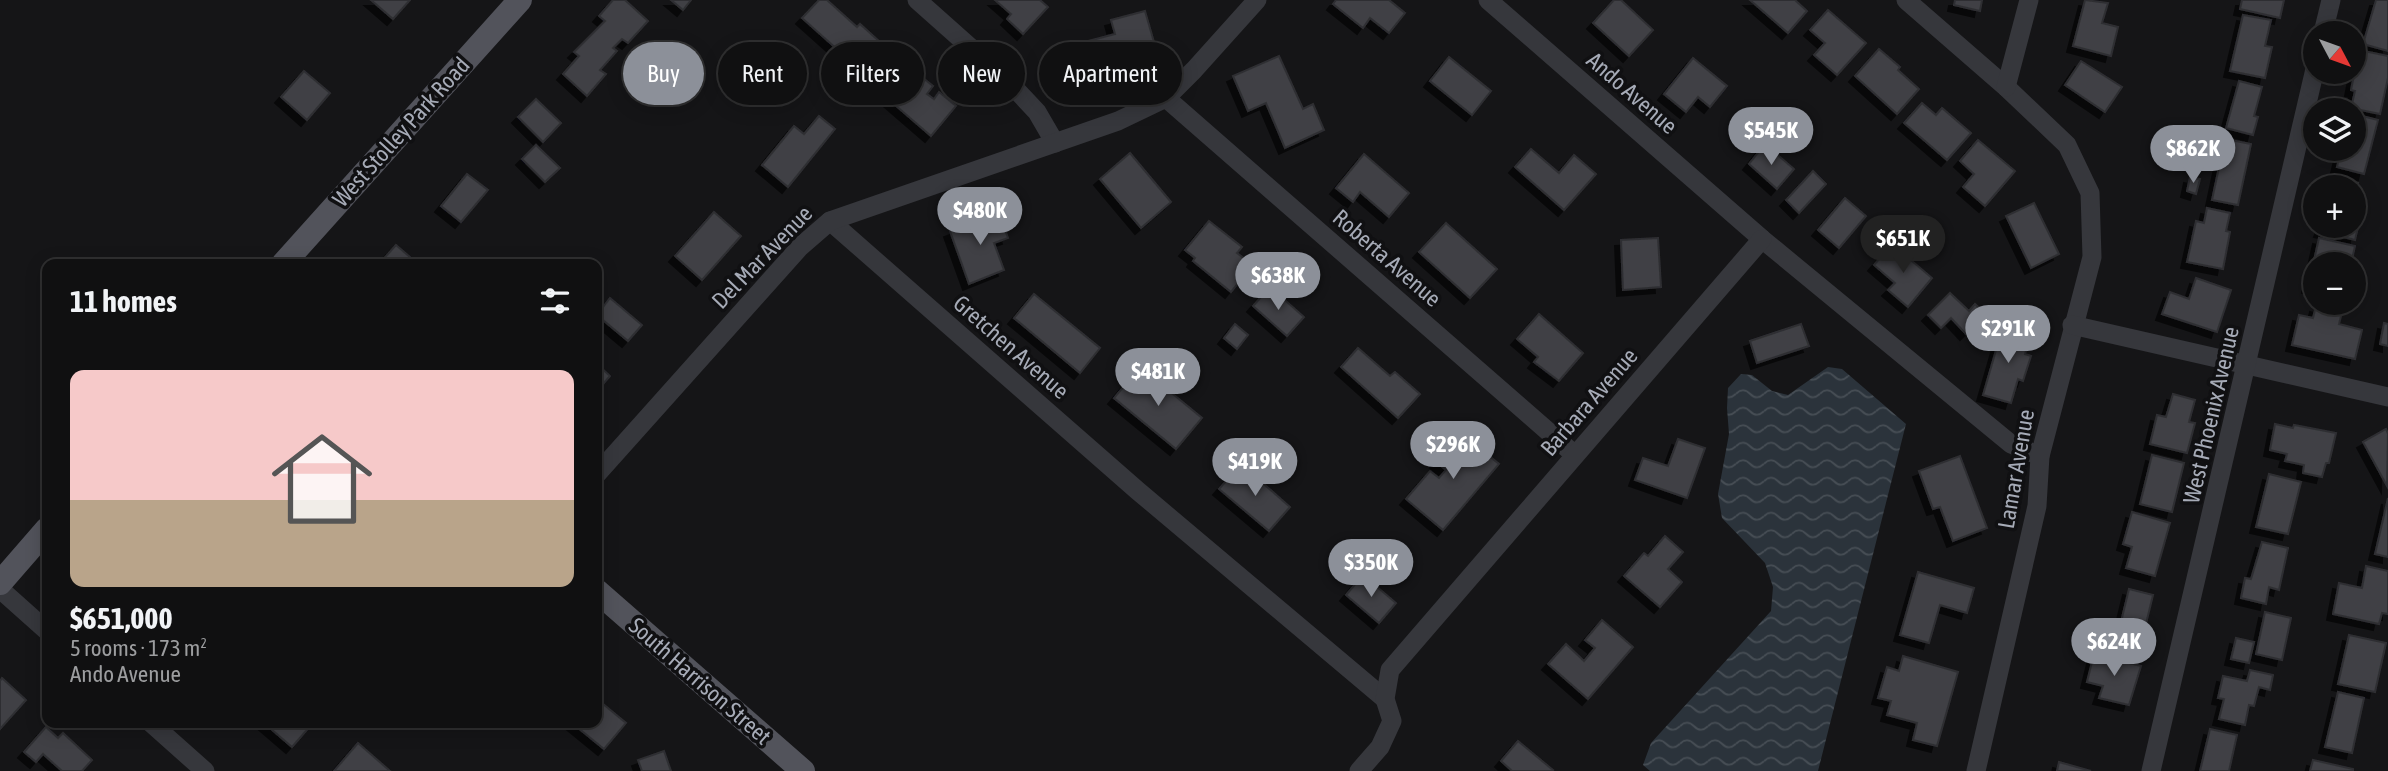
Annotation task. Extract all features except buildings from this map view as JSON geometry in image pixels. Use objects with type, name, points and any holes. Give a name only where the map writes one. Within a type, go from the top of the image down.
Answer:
[{"type":"main road","name":"West Stolley Park Road","points":[[287,259],[520,0]]},
{"type":"main road","points":[[0,583],[42,536]]},
{"type":"main road","name":"South Harrison Street","points":[[602,596],[803,771]]},
{"type":"street","points":[[917,0],[1007,80],[1037,112],[1055,143]]},
{"type":"street","name":"Del Mar Avenue","points":[[1182,82],[1257,0]]},
{"type":"street","name":"Ando Avenue","points":[[1488,0],[1762,239],[2011,444],[2040,456]]},
{"type":"street","name":"Lamar Avenue","points":[[1906,0],[2006,87],[2067,145],[2090,193],[2092,257],[2072,325],[2040,456],[2037,506],[1976,771]]},
{"type":"street","points":[[2006,87],[2029,0]]},
{"type":"street","points":[[2326,21],[2331,0]]},
{"type":"street","name":"West Phoenix Avenue","points":[[2151,771],[2312,84]]},
{"type":"street","name":"Del Mar Avenue","points":[[602,468],[800,247],[830,221],[1118,121],[1151,105]]},
{"type":"street","name":"Roberta Avenue","points":[[1174,105],[1575,455]]},
{"type":"street","name":"Gretchen Avenue","points":[[830,221],[1138,491],[1385,699]]},
{"type":"street","name":"Barbara Avenue","points":[[1359,771],[1380,747],[1392,721],[1385,699],[1390,670],[1762,239]]},
{"type":"street","points":[[2072,325],[2388,397]]},
{"type":"street","points":[[0,589],[42,627]]},
{"type":"street","points":[[157,728],[205,771]]},
{"type":"water","points":[[1828,367],[1842,369],[1906,424],[1818,771],[1650,771],[1643,765],[1651,743],[1771,611],[1773,587],[1765,563],[1722,518],[1718,494],[1729,434],[1728,388],[1741,374],[1752,375],[1772,391],[1788,395]]}]
